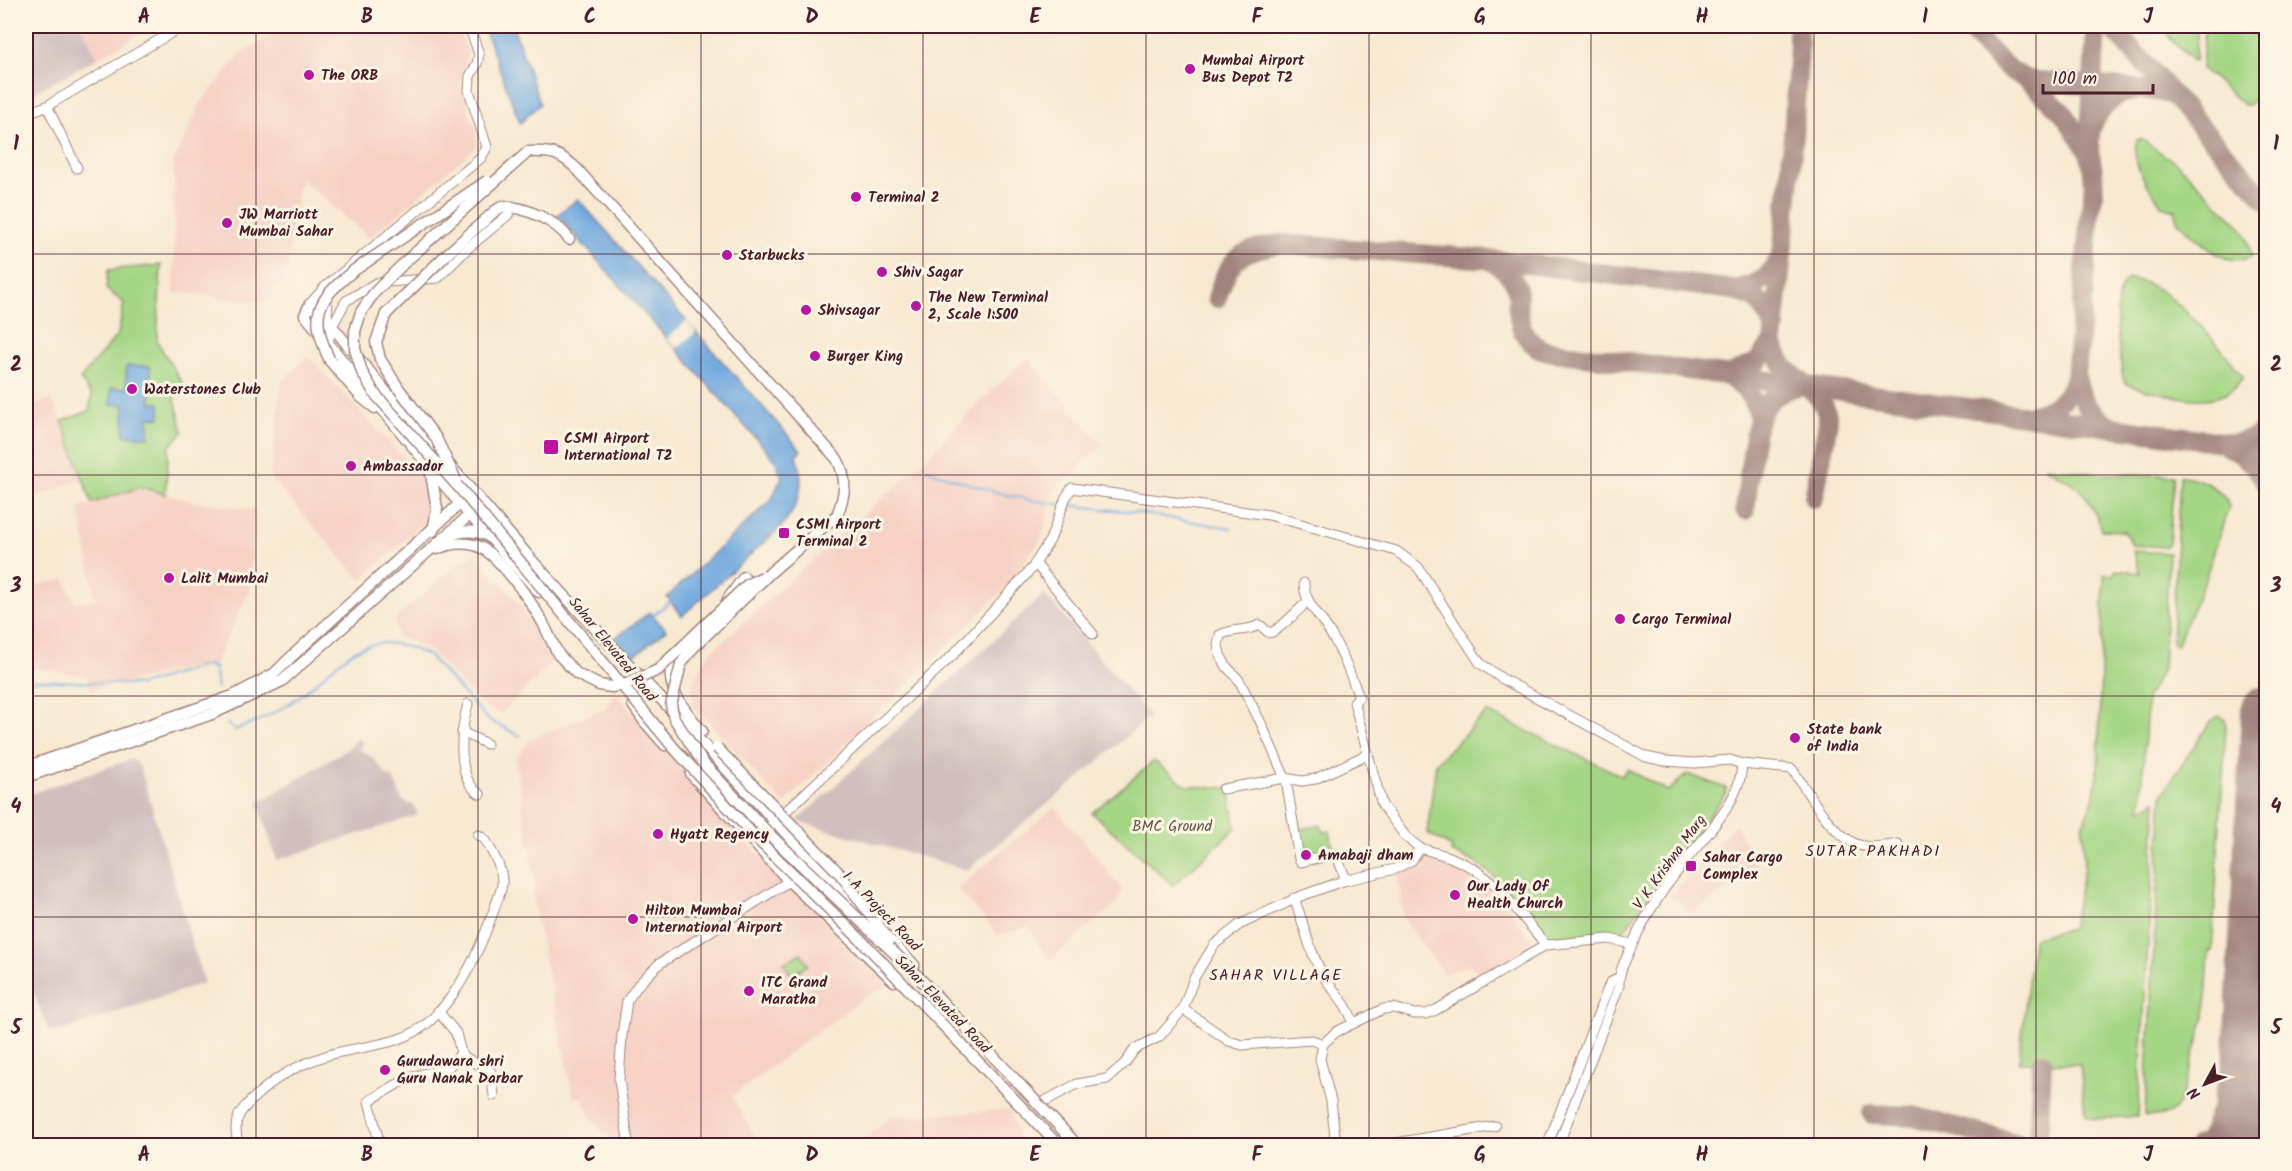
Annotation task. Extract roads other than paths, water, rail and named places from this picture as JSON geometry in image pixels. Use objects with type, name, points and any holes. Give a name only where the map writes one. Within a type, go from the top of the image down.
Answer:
[{"type":"main road","name":"Sahar Elevated Road","points":[[1058,1146],[865,944],[749,830],[673,747],[462,491],[375,394],[362,372],[355,348],[355,331],[361,312],[374,293],[405,262],[528,152],[548,151],[564,156],[577,169],[837,459],[845,478],[845,489],[837,515],[771,572],[692,650],[681,664],[671,705],[674,718],[703,763],[770,835],[907,965],[1078,1146]]},
{"type":"main road","points":[[395,426],[361,397],[330,361],[319,335],[318,316],[322,302],[353,271],[485,183],[503,166],[528,152]]},
{"type":"main road","points":[[462,491],[436,438],[399,389],[380,359],[376,342],[386,314],[445,256],[503,206],[523,211],[556,226],[569,239]]},
{"type":"main road","points":[[476,509],[460,504],[305,315],[310,304],[330,324],[474,492],[476,509],[489,537],[609,670],[644,721],[789,880],[969,1050],[1058,1146]]},
{"type":"main road","points":[[429,466],[436,492],[437,508],[433,531]]},
{"type":"main road","points":[[26,767],[211,705],[274,674],[474,492]]},
{"type":"main road","points":[[26,777],[212,714],[282,681],[476,509]]},
{"type":"main road","name":"I A Project Road","points":[[476,509],[536,565],[1084,1146]]},
{"type":"main road","points":[[448,536],[477,531],[489,537]]},
{"type":"main road","points":[[426,555],[450,544],[475,544],[485,550],[509,573],[533,604],[558,654],[576,674],[599,686],[611,687],[624,685],[658,670],[748,584],[771,572]]},
{"type":"main road","points":[[744,577],[729,598],[680,645],[670,664],[670,676],[677,698],[717,748],[841,875],[907,965]]},
{"type":"street","points":[[26,113],[47,105],[183,26]]},
{"type":"street","points":[[310,304],[328,284],[481,158],[487,147],[469,91],[470,76],[477,64],[479,54],[469,26]]},
{"type":"street","points":[[47,105],[77,168]]},
{"type":"street","points":[[330,324],[346,301],[376,283],[438,278],[467,249],[508,215],[511,207]]},
{"type":"street","points":[[328,284],[330,324],[328,343]]},
{"type":"street","points":[[753,842],[953,655],[1035,563],[1050,540],[1066,497],[1072,488],[1269,515],[1396,551],[1418,567],[1480,663],[1501,678],[1646,758],[1695,763],[1730,760],[1742,764],[1792,770],[1832,826],[1853,843],[1876,847],[1898,844]]},
{"type":"street","points":[[1035,563],[1093,634]]},
{"type":"street","points":[[1304,583],[1304,593],[1308,602],[1331,634],[1346,663],[1359,697],[1354,702],[1382,805],[1406,837],[1420,849],[1450,857],[1473,868],[1498,887],[1546,945]]},
{"type":"street","points":[[1308,602],[1273,633],[1269,633],[1260,625],[1244,632],[1230,630],[1220,635],[1218,645],[1227,667],[1239,680],[1261,723],[1286,779],[1299,859],[1301,862],[1333,854],[1337,856],[1346,880]]},
{"type":"street","points":[[468,704],[462,732],[466,773],[470,784],[480,794]]},
{"type":"street","points":[[462,732],[488,744]]},
{"type":"street","points":[[1223,789],[1286,779],[1302,781],[1315,779],[1368,754]]},
{"type":"street","name":"V K Krishna Marg","points":[[1547,1146],[1566,1110],[1619,986],[1618,978],[1632,944],[1677,872],[1733,800],[1742,779],[1742,764]]},
{"type":"street","points":[[239,1146],[236,1125],[238,1114],[268,1084],[284,1073],[330,1055],[386,1044],[407,1035],[430,1021],[451,996],[481,948],[503,884],[500,866],[484,837],[478,835]]},
{"type":"street","points":[[1043,1102],[1077,1084],[1107,1079],[1125,1064],[1135,1049],[1159,1037],[1183,1009],[1194,978],[1214,945],[1225,935],[1253,917],[1294,898],[1346,880],[1395,869],[1412,860],[1420,849]]},
{"type":"street","points":[[629,1146],[619,1080],[627,1001],[638,985],[659,964],[789,880]]},
{"type":"street","points":[[1294,898],[1316,961],[1323,975],[1350,1012],[1353,1023]]},
{"type":"street","points":[[1336,1146],[1331,1101],[1320,1059],[1323,1044],[1336,1032],[1383,1009],[1394,1008],[1414,1014],[1426,1014],[1436,1010],[1546,945],[1609,939],[1632,944]]},
{"type":"street","points":[[1183,1009],[1229,1041],[1242,1045],[1312,1041],[1323,1044]]},
{"type":"street","points":[[438,1011],[456,1033],[461,1053],[471,1063],[480,1065],[491,1072],[495,1096]]},
{"type":"street","points":[[380,1146],[369,1101],[417,1075],[441,1072],[451,1066],[461,1053]]},
{"type":"street","name":"V K Krishna Marg","points":[[1558,1146],[1566,1110]]},
{"type":"street","points":[[1378,1146],[1495,1126]]},
{"type":"water","points":[[483,26],[513,26],[540,104],[520,123]]},
{"type":"water","points":[[578,199],[801,450],[796,455],[801,484],[797,502],[788,519],[682,616],[667,597],[771,500],[782,477],[775,460],[557,215]]},
{"type":"water","name":"Waterstones Club","points":[[126,366],[150,366],[151,403],[160,403],[160,418],[149,417],[149,437],[124,435],[124,405],[111,404],[111,388],[126,388]]},
{"type":"water","points":[[650,612],[666,630],[630,659],[614,639]]},
{"type":"waterway","points":[[926,469],[1008,495],[1059,504]]},
{"type":"waterway","points":[[1067,505],[1132,512],[1231,528]]},
{"type":"waterway","points":[[651,617],[672,600]]},
{"type":"waterway","points":[[227,724],[235,730],[272,714],[293,701],[354,652],[369,645],[386,643],[405,646],[429,656],[487,719],[520,736]]},
{"type":"waterway","points":[[612,668],[614,661]]},
{"type":"waterway","points":[[26,682],[37,680],[141,685],[208,665],[214,668],[217,688]]},
{"type":"place","name":"Mumbai Airport Bus Depot T2","points":[[1190,69]]},
{"type":"place","name":"The ORB","points":[[309,75]]},
{"type":"place","name":"Terminal 2","points":[[856,197]]},
{"type":"place","name":"JW Marriott Mumbai Sahar","points":[[227,223]]},
{"type":"place","name":"Starbucks","points":[[727,255]]},
{"type":"place","name":"Shiv Sagar","points":[[882,272]]},
{"type":"place","name":"The New Terminal 2, Scale 1:500","points":[[916,306]]},
{"type":"place","name":"Shivsagar","points":[[806,310]]},
{"type":"place","name":"Burger King","points":[[815,356]]},
{"type":"place","name":"Waterstones Club","points":[[132,389]]},
{"type":"place","name":"CSMI Airport International T2","points":[[551,447]]},
{"type":"place","name":"Ambassador","points":[[351,466]]},
{"type":"place","name":"CSMI Airport Terminal 2","points":[[784,533]]},
{"type":"place","name":"Lalit Mumbai","points":[[169,578]]},
{"type":"place","name":"Cargo Terminal","points":[[1620,619]]},
{"type":"place","name":"State bank of India","points":[[1795,738]]},
{"type":"place","name":"Hyatt Regency","points":[[658,834]]},
{"type":"place","name":"Amabaji dham","points":[[1306,855]]},
{"type":"place","name":"Sahar Cargo Complex","points":[[1691,866]]},
{"type":"place","name":"Our Lady Of Health Church","points":[[1455,895]]},
{"type":"place","name":"Hilton Mumbai International Airport","points":[[633,919]]},
{"type":"place","name":"ITC Grand Maratha","points":[[749,991]]},
{"type":"place","name":"Gurudawara shri Guru Nanak Darbar","points":[[385,1070]]},
{"type":"district","name":"SUTAR PAKHADI","points":[[1873,850]]},
{"type":"district","name":"SAHAR VILLAGE","points":[[1276,974]]},
{"type":"park label","name":"BMC Ground","points":[[1172,826]]}]
